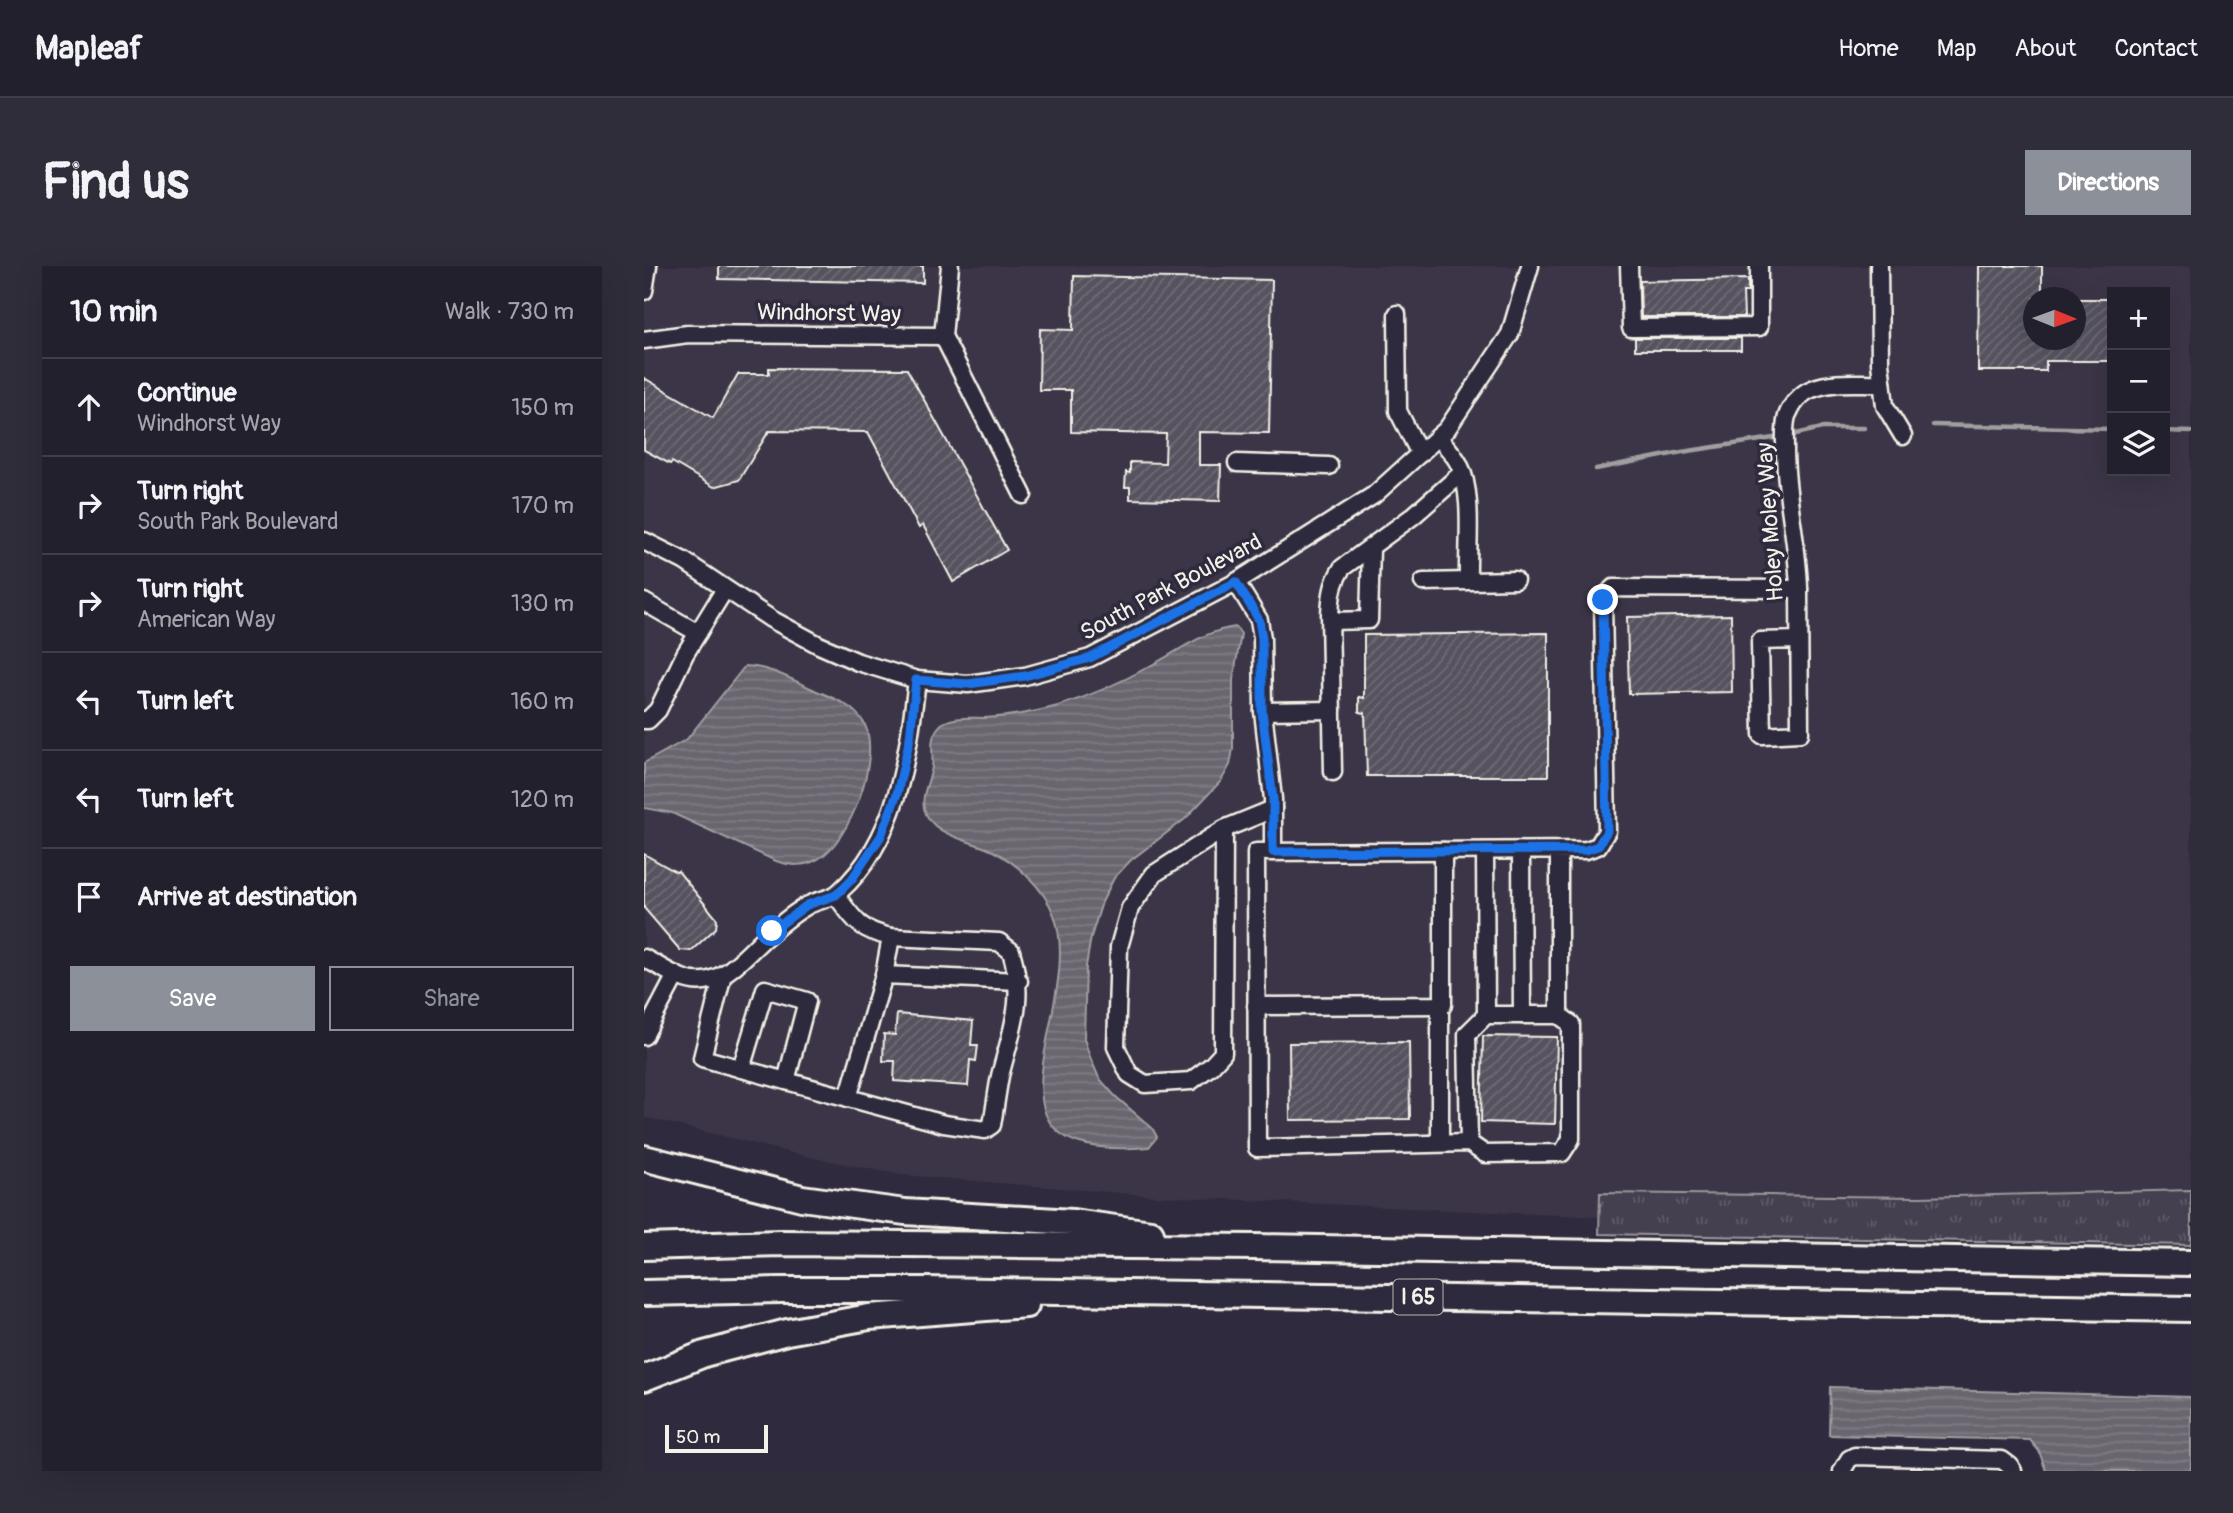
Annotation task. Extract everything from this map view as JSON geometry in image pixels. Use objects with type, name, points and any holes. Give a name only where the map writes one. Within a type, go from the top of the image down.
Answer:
[{"type":"highway","points":[[644,1158],[814,1200],[905,1212],[1073,1222],[1255,1247]]},
{"type":"highway","name":"I 65","points":[[644,1247],[782,1243],[1255,1247],[2191,1263]]},
{"type":"highway","name":"I 65","points":[[644,1293],[834,1290],[1192,1293],[2191,1309]]},
{"type":"highway","points":[[644,1378],[704,1354],[787,1332],[869,1317],[1192,1293]]},
{"type":"street","points":[[644,291],[648,266]]},
{"type":"street","points":[[950,266],[943,336],[1023,495]]},
{"type":"street","name":"South Park Boulevard","points":[[644,541],[684,561],[725,589],[819,645],[858,662],[916,680],[968,684],[1025,676],[1090,658],[1236,582],[1374,495],[1447,429],[1510,334],[1530,266]]},
{"type":"street","points":[[1629,266],[1631,328],[1656,328],[1759,327],[1759,266]]},
{"type":"street","points":[[1879,266],[1885,406],[1903,436]]},
{"type":"street","points":[[1397,314],[1398,411],[1420,454]]},
{"type":"street","name":"Windhorst Way","points":[[644,340],[688,334],[943,336]]},
{"type":"street","name":"Holey Moley Way","points":[[1799,640],[1760,641],[1762,735],[1800,733],[1799,566],[1785,472],[1788,415],[1802,395],[1810,389],[1825,385],[1882,383]]},
{"type":"street","points":[[1438,437],[1458,462],[1462,473],[1467,501],[1468,580]]},
{"type":"street","points":[[1237,463],[1329,466]]},
{"type":"street","points":[[1333,772],[1331,621],[1332,590],[1336,578],[1342,568],[1413,516],[1462,473]]},
{"type":"street","points":[[1331,621],[1369,621],[1371,548]]},
{"type":"street","points":[[1423,582],[1515,580]]},
{"type":"street","points":[[1236,582],[1259,620],[1262,638],[1262,711],[1273,809],[1273,852]]},
{"type":"street","points":[[1486,1015],[1559,1015],[1571,1024],[1571,1139],[1562,1153],[1485,1153],[1469,1143],[1257,1148],[1256,852],[1586,850],[1598,846],[1607,831],[1603,600],[1613,587],[1799,589]]},
{"type":"street","points":[[644,720],[648,720],[658,710],[685,654],[725,589]]},
{"type":"street","points":[[644,602],[698,633]]},
{"type":"street","points":[[644,958],[676,975],[698,982],[712,981],[807,905],[836,895],[852,879],[881,836],[897,794],[910,738],[916,680]]},
{"type":"street","points":[[1262,711],[1332,710]]},
{"type":"street","points":[[1224,829],[1223,1053],[1191,1081],[1145,1084],[1129,1074],[1116,1047],[1119,947],[1130,908],[1154,874],[1224,829],[1273,809]]},
{"type":"street","points":[[1559,850],[1559,1015]]},
{"type":"street","points":[[1256,1006],[1443,1005],[1443,851]]},
{"type":"street","points":[[1469,1143],[1468,1034],[1486,1015],[1485,851]]},
{"type":"street","points":[[1521,851],[1522,1015]]},
{"type":"street","points":[[723,974],[702,1058],[944,1124],[985,1129],[992,1125],[999,1080],[1017,1008],[1019,981],[1011,951],[999,942],[891,937],[863,928],[836,895]]},
{"type":"street","points":[[848,1098],[884,975],[891,937]]},
{"type":"street","points":[[644,1036],[676,975]]},
{"type":"street","points":[[884,975],[1019,981]]},
{"type":"street","points":[[741,1069],[765,989],[807,1001],[786,1081]]},
{"type":"street","points":[[1440,1005],[1440,1143]]},
{"type":"street","points":[[1842,1471],[1849,1458],[1884,1464],[2002,1461],[2013,1471]]},
{"type":"shaded area","points":[[644,266],[2191,266],[2191,1227],[1746,1224],[1157,1196],[902,1175],[809,1157],[644,1117]]},
{"type":"shaded area","points":[[1236,627],[1241,634],[1233,680],[1233,749],[1230,765],[1221,781],[1185,819],[1131,860],[1114,878],[1102,902],[1091,937],[1086,966],[1084,1039],[1090,1057],[1099,1078],[1115,1096],[1152,1128],[1157,1137],[1149,1147],[1091,1146],[1058,1131],[1043,1106],[1042,1073],[1060,953],[1054,915],[1037,886],[1012,863],[993,851],[952,836],[934,825],[928,817],[924,798],[932,767],[934,735],[942,723],[953,719],[1021,714],[1082,698],[1127,678],[1202,637]]},
{"type":"shaded area","points":[[745,666],[776,673],[838,700],[859,716],[869,738],[866,776],[851,817],[830,849],[818,859],[807,863],[792,865],[776,861],[672,813],[644,808],[644,763],[687,739]]},
{"type":"shaded area","points":[[1830,1387],[2191,1397],[2191,1471],[2046,1471],[2039,1451],[2030,1440],[1829,1435]]},
{"type":"green space","points":[[2191,1190],[2191,1245],[1599,1234],[1600,1193],[1919,1197]]},
{"type":"building","points":[[719,266],[923,266],[923,283],[719,279]]},
{"type":"building","points":[[1979,266],[2042,266],[2042,287],[2023,287],[2023,350],[2086,350],[2086,299],[2107,299],[2107,361],[2046,361],[2046,371],[1978,371]]},
{"type":"building","points":[[1074,276],[1272,280],[1269,433],[1199,432],[1199,465],[1221,465],[1220,501],[1130,499],[1130,487],[1125,487],[1126,472],[1130,473],[1130,462],[1165,463],[1166,434],[1071,432],[1071,390],[1039,390],[1040,329],[1073,330]]},
{"type":"building","points":[[1748,279],[1748,292],[1743,292],[1744,317],[1641,317],[1640,281]]},
{"type":"building","points":[[1635,338],[1741,338],[1741,350],[1635,350]]},
{"type":"building","points":[[769,368],[907,369],[1007,550],[953,582],[923,525],[919,528],[868,432],[769,431],[739,480],[714,487],[672,462],[670,464],[644,450],[644,378],[713,418],[738,374],[769,374]]},
{"type":"building","points":[[1731,615],[1732,692],[1629,694],[1627,617]]},
{"type":"building","points":[[1548,633],[1548,776],[1367,776],[1365,713],[1359,712],[1359,697],[1364,698],[1364,635]]},
{"type":"building","points":[[644,854],[678,871],[717,919],[716,928],[691,951],[680,950],[644,908]]},
{"type":"building","points":[[897,1014],[973,1021],[971,1045],[978,1045],[976,1061],[970,1060],[968,1086],[894,1081],[895,1061],[883,1061],[884,1034],[895,1035]]},
{"type":"building","points":[[1483,1036],[1557,1037],[1555,1124],[1481,1122]]},
{"type":"building","points":[[1409,1042],[1410,1119],[1290,1120],[1289,1043]]},
{"type":"waterway","points":[[1933,425],[2107,429]]},
{"type":"waterway","points":[[1796,434],[1822,428],[1864,428]]},
{"type":"waterway","points":[[2170,431],[2191,432]]},
{"type":"waterway","points":[[1596,469],[1780,437]]},
{"type":"route","points":[[772,931],[807,905],[836,895],[852,879],[881,836],[897,794],[910,738],[916,680],[968,684],[1025,676],[1090,658],[1236,582],[1259,620],[1262,638],[1262,711],[1273,799],[1273,852],[1586,850],[1598,846],[1607,831],[1603,600]]}]
